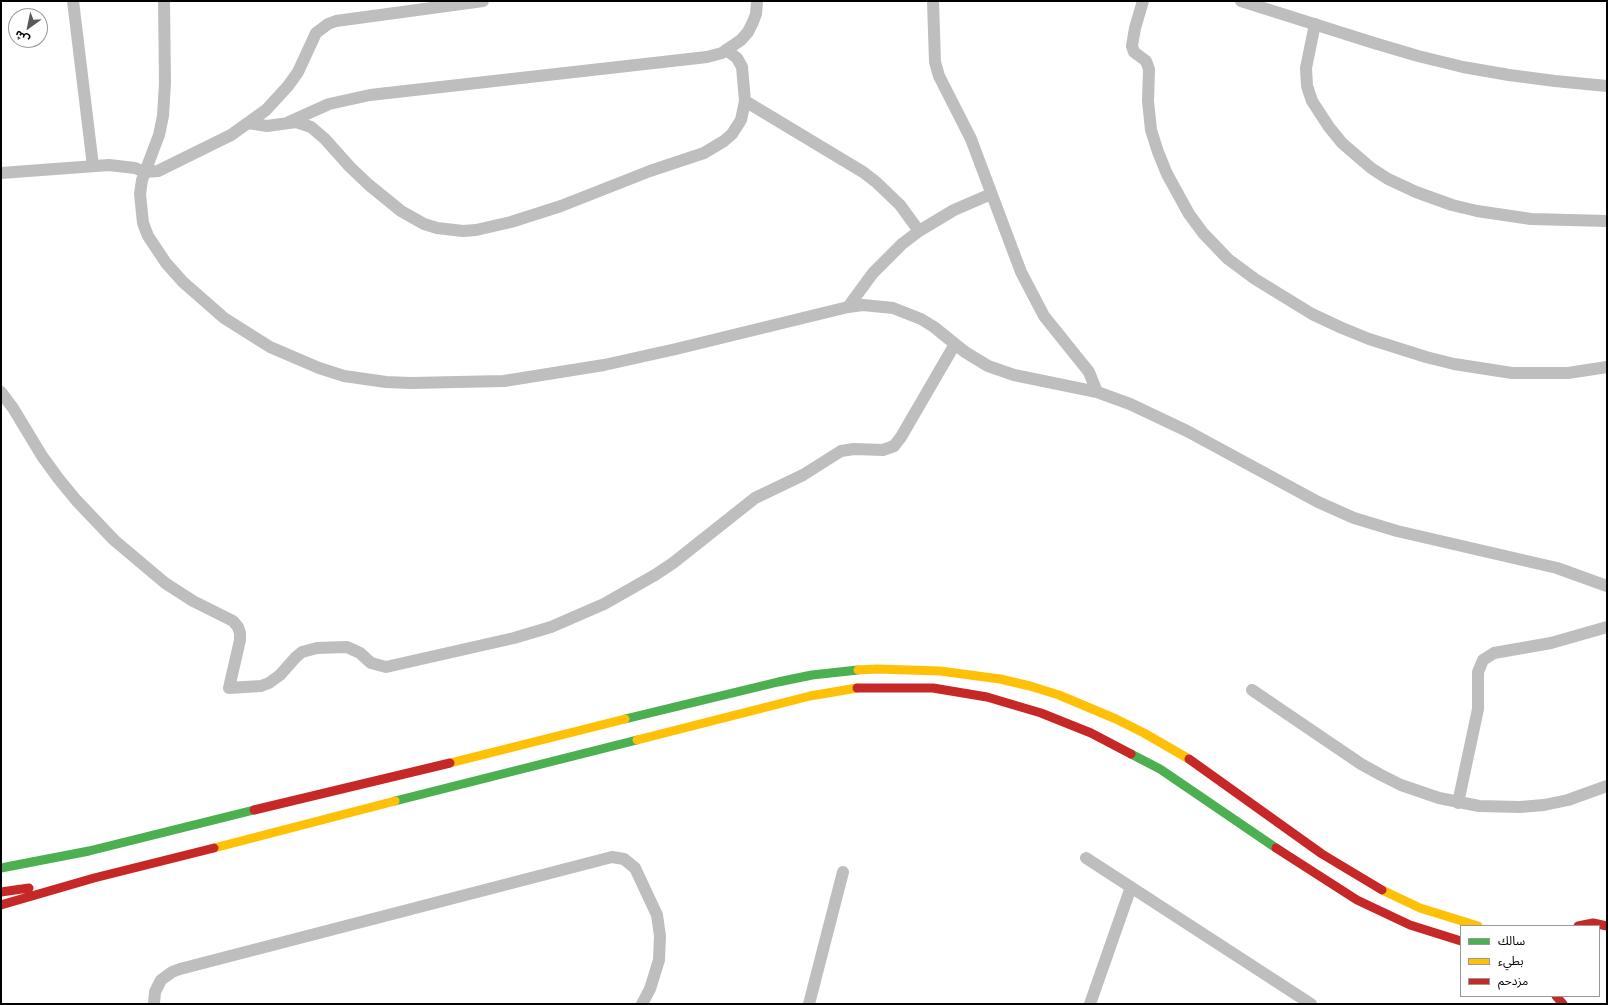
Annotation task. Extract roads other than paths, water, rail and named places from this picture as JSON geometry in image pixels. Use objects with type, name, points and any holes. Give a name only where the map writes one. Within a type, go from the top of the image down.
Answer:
[{"type":"street","points":[[73,1],[93,166]]},
{"type":"street","points":[[164,1],[164,104],[158,135],[142,180],[140,194],[143,223],[155,249],[183,282],[224,318],[270,347],[319,368],[364,380],[411,383],[489,382],[519,379],[604,365],[848,307],[863,305],[878,306],[908,313],[934,326],[976,359],[1001,371],[1097,392],[1150,412],[1318,502],[1354,518],[1397,532],[1558,568],[1607,586]]},
{"type":"street","points":[[1,173],[93,166],[122,166],[135,168],[145,172],[158,171],[213,144],[248,123],[266,110],[288,86],[298,72],[316,33],[328,24],[336,21],[482,1]]},
{"type":"street","points":[[248,123],[267,126],[289,122],[329,104],[370,95],[707,57],[726,50],[748,32],[756,14],[757,1]]},
{"type":"street","points":[[933,1],[935,62],[939,76],[971,139],[1021,272],[1044,316],[1059,336],[1083,362],[1089,372],[1097,392]]},
{"type":"street","points":[[1143,1],[1135,28],[1132,46],[1134,52],[1146,61],[1149,69],[1148,101],[1151,130],[1158,152],[1166,174],[1189,214],[1203,233],[1228,259],[1260,283],[1312,314],[1342,328],[1404,351],[1454,364],[1512,373],[1568,373],[1607,367]]},
{"type":"street","points":[[1241,1],[1418,56],[1463,67],[1555,82],[1607,86]]},
{"type":"street","points":[[1315,24],[1306,68],[1307,86],[1312,101],[1329,127],[1342,143],[1388,179],[1416,192],[1452,205],[1477,211],[1531,220],[1607,221]]},
{"type":"street","points":[[289,122],[304,124],[318,132],[364,180],[401,211],[424,224],[437,228],[463,231],[489,228],[561,206],[650,171],[704,153],[724,142],[732,134],[741,120],[745,101],[742,67],[737,58],[726,50]]},
{"type":"street","points":[[745,101],[863,172],[900,205],[919,231]]},
{"type":"street","points":[[848,307],[873,273],[897,249],[919,231],[954,210],[991,194]]},
{"type":"street","points":[[1,392],[58,478],[99,525],[139,562],[166,582],[193,601],[233,621],[238,627],[240,640],[228,688],[235,688],[261,686],[269,683],[280,675],[302,652],[317,648],[347,647],[354,649],[371,663],[386,667],[514,638],[551,627],[604,604],[667,567],[755,498],[803,475],[841,451],[854,449],[882,450],[894,446],[901,437],[955,344]]},
{"type":"street","points":[[1458,803],[1478,709],[1478,672],[1483,660],[1494,653],[1551,643],[1607,627]]},
{"type":"street","points":[[1,868],[89,855],[778,682],[812,675],[843,671],[878,669],[940,671],[1000,679],[1030,686],[1058,695],[1116,719],[1151,737],[1190,760],[1322,854],[1375,887],[1420,908],[1475,925]]},
{"type":"street","points":[[1,905],[54,889],[94,874],[810,696],[855,688],[905,687],[933,688],[987,697],[1042,713],[1091,733],[1160,769],[1357,900],[1410,925],[1460,941]]},
{"type":"street","points":[[1252,690],[1361,764],[1381,775],[1420,792],[1458,803],[1500,807],[1544,805],[1568,800],[1607,786]]},
{"type":"street","points":[[154,1004],[155,992],[161,980],[172,972],[180,969],[612,857],[624,859],[635,868],[656,915],[658,924],[661,948],[659,960],[650,989],[642,1004]]},
{"type":"street","points":[[1086,858],[1310,1004]]},
{"type":"street","points":[[809,1004],[843,872]]},
{"type":"street","points":[[1090,1004],[1131,887]]},
{"type":"street","points":[[1,892],[28,888],[54,889]]},
{"type":"street","points":[[1583,925],[1593,923],[1607,926]]}]
